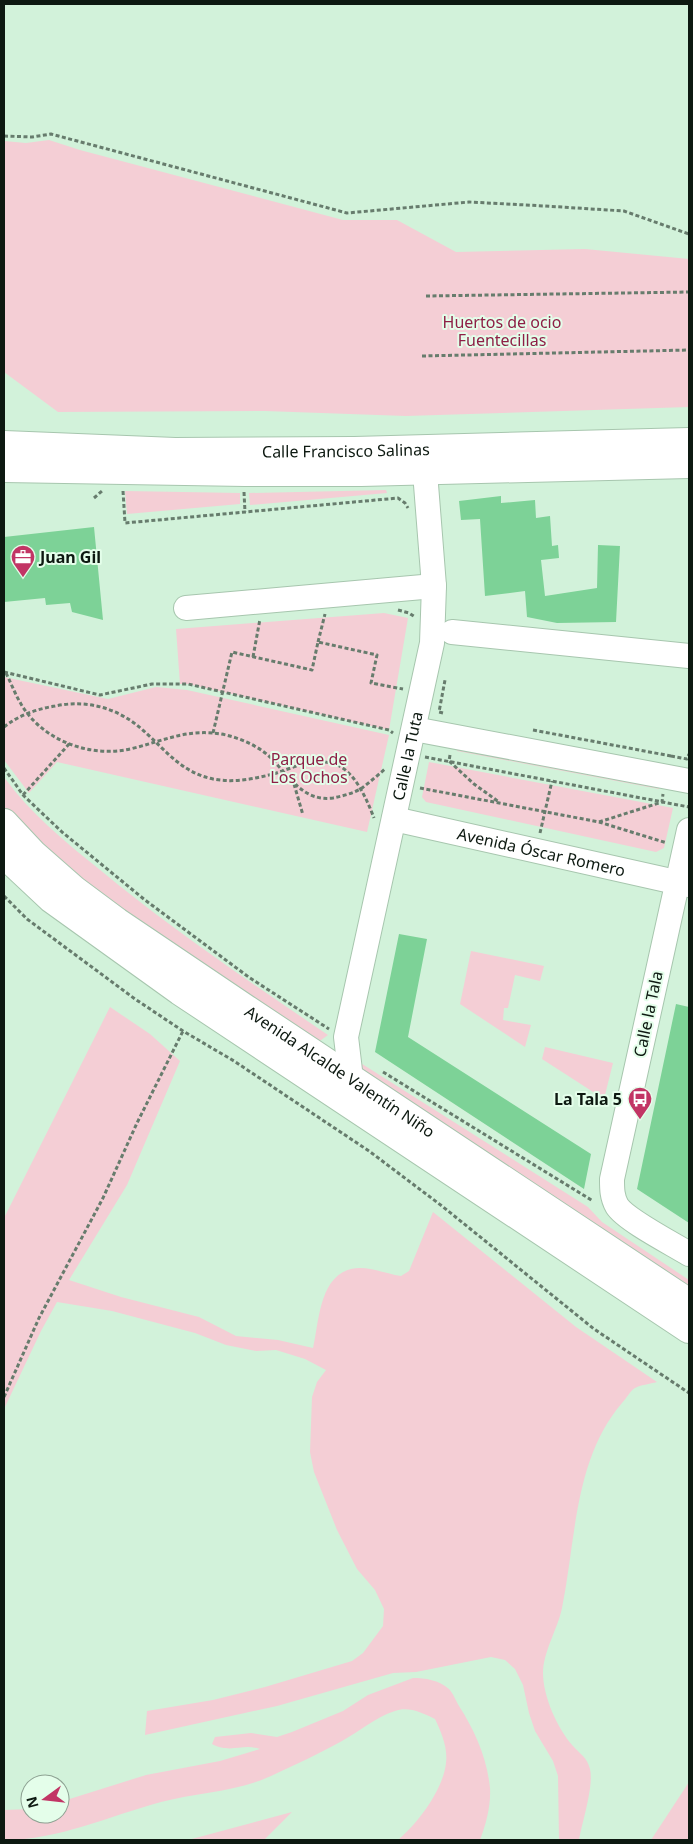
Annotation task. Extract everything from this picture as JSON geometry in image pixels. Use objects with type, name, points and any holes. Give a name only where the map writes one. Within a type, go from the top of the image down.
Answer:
[{"type":"main road","name":"Calle Francisco Salinas","points":[[4,445],[175,452],[689,442]]},
{"type":"main road","name":"Calle Francisco Salinas","points":[[4,468],[246,472],[425,472],[689,464]]},
{"type":"main road","name":"Avenida Alcalde Valentín Niño","points":[[4,822],[33,854],[95,906],[310,1052],[689,1303]]},
{"type":"main road","name":"Avenida Alcalde Valentín Niño","points":[[4,854],[52,899],[180,991],[689,1330]]},
{"type":"street","name":"Calle la Tuta","points":[[351,1079],[339,1034],[386,821],[402,730],[432,644],[434,586],[425,472]]},
{"type":"street","points":[[186,608],[434,586]]},
{"type":"street","points":[[452,632],[689,656]]},
{"type":"street","points":[[402,730],[689,781]]},
{"type":"street","name":"Avenida Óscar Romero","points":[[386,821],[683,884]]},
{"type":"street","name":"Calle la Tala","points":[[603,1198],[612,1179],[683,884],[684,822]]},
{"type":"street","points":[[310,1052],[339,1034]]},
{"type":"street","points":[[603,1198],[624,1214],[689,1254]]},
{"type":"path","points":[[4,136],[32,137],[50,134],[348,213],[469,202],[544,206],[624,211],[689,234]]},
{"type":"path","points":[[426,296],[689,292]]},
{"type":"path","points":[[422,356],[689,350]]},
{"type":"path","points":[[122,488],[124,523],[398,498],[405,503],[409,511]]},
{"type":"path","points":[[244,489],[245,512]]},
{"type":"path","points":[[394,610],[409,613],[415,617]]},
{"type":"path","points":[[316,614],[334,613]]},
{"type":"path","points":[[213,733],[232,652],[312,670],[325,614]]},
{"type":"path","points":[[252,620],[260,619],[253,657]]},
{"type":"path","points":[[318,642],[377,655],[372,682],[403,689]]},
{"type":"path","points":[[5,672],[100,695],[152,684],[188,684],[389,730],[402,730]]},
{"type":"path","points":[[5,672],[21,705],[42,729],[54,737],[89,750],[111,752],[187,733],[227,735],[248,742],[269,756],[307,794],[324,799],[342,796],[360,789],[389,766]]},
{"type":"path","points":[[402,698],[404,684]]},
{"type":"path","points":[[4,727],[12,721],[41,708],[80,703],[120,713],[145,732],[169,757],[191,772],[214,779],[246,780],[311,762],[325,762],[337,765],[353,779],[386,821]]},
{"type":"path","points":[[525,728],[671,756]]},
{"type":"path","points":[[23,795],[70,743]]},
{"type":"path","points":[[423,757],[689,807]]},
{"type":"path","points":[[4,768],[23,795],[62,832],[145,900],[250,978],[339,1034]]},
{"type":"path","points":[[540,833],[552,781]]},
{"type":"path","points":[[293,782],[303,815]]},
{"type":"path","points":[[416,787],[599,822],[671,845]]},
{"type":"path","points":[[680,805],[684,822]]},
{"type":"path","points":[[4,896],[27,919],[135,999],[183,1031],[234,1061],[369,1151],[442,1206],[594,1329],[689,1393]]},
{"type":"path","points":[[4,1397],[39,1318],[103,1198],[137,1123],[183,1031]]},
{"type":"path","points":[[382,1072],[594,1202],[603,1198]]},
{"type":"green space","name":"Huertos de ocio Fuentecillas","points":[[49,140],[80,150],[343,220],[397,220],[456,252],[585,249],[689,259],[689,407],[406,416],[265,411],[58,412],[4,372],[4,141],[26,143]]},
{"type":"green space","points":[[386,490],[387,493],[250,505],[249,493]]},
{"type":"green space","points":[[125,491],[240,493],[240,504],[127,514]]},
{"type":"green space","points":[[384,613],[408,618],[389,730],[188,684],[180,684],[176,629]]},
{"type":"green space","name":"Parque de Los Ochos","points":[[4,677],[108,699],[156,687],[187,690],[389,735],[367,832],[57,762],[29,793],[4,760]]},
{"type":"green space","points":[[457,745],[660,784],[659,789],[457,751]]},
{"type":"green space","points":[[429,762],[673,808],[664,848],[656,852],[426,802],[422,797]]},
{"type":"green space","points":[[4,777],[25,803],[48,826],[126,891],[211,955],[328,1035],[317,1043],[150,934],[26,834],[4,808]]},
{"type":"green space","points":[[471,951],[544,966],[540,981],[515,975],[508,1008],[504,1008],[503,1020],[531,1025],[525,1047],[460,1004]]},
{"type":"green space","points":[[110,1007],[150,1034],[180,1061],[127,1185],[69,1280],[121,1297],[199,1317],[236,1336],[278,1340],[313,1348],[322,1302],[332,1281],[340,1274],[357,1268],[401,1276],[409,1271],[433,1212],[576,1327],[657,1382],[640,1386],[631,1391],[606,1425],[594,1449],[579,1501],[562,1608],[544,1665],[545,1692],[556,1721],[567,1739],[585,1759],[590,1769],[589,1794],[579,1840],[559,1840],[558,1776],[553,1761],[535,1731],[523,1685],[515,1669],[505,1660],[491,1657],[416,1672],[393,1673],[277,1706],[145,1735],[147,1711],[213,1700],[265,1687],[352,1661],[363,1653],[383,1626],[384,1609],[375,1590],[357,1569],[337,1530],[314,1472],[310,1452],[312,1397],[317,1382],[326,1370],[305,1359],[276,1350],[256,1351],[226,1345],[195,1333],[112,1311],[57,1302],[4,1409],[4,1218]]},
{"type":"green space","points":[[545,1047],[613,1063],[604,1099],[542,1059]]},
{"type":"green space","points":[[359,1062],[588,1207],[602,1222],[689,1280],[689,1294],[356,1073]]},
{"type":"green space","points":[[413,1678],[432,1680],[441,1683],[449,1689],[470,1725],[486,1766],[490,1801],[488,1815],[480,1840],[398,1840],[414,1825],[435,1795],[446,1763],[446,1751],[435,1719],[405,1709],[381,1717],[334,1745],[289,1768],[258,1781],[231,1789],[161,1802],[64,1832],[24,1839],[4,1840],[4,1810],[20,1809],[20,1824],[70,1824],[70,1799],[146,1775],[220,1761],[260,1749],[254,1747],[225,1748],[212,1744],[215,1737],[251,1733],[277,1737],[343,1711],[368,1695]]},
{"type":"green space","points":[[689,1782],[689,1840],[651,1840]]},
{"type":"green space","points":[[292,1812],[264,1840],[188,1840]]},
{"type":"building","points":[[501,496],[501,503],[535,500],[536,518],[550,516],[552,546],[558,545],[559,558],[541,560],[545,596],[597,588],[598,545],[620,546],[616,622],[557,623],[527,617],[525,591],[485,596],[480,519],[461,520],[459,501]]},
{"type":"building","points":[[94,527],[103,620],[72,612],[70,603],[46,605],[45,598],[4,602],[4,537]]},
{"type":"building","points":[[399,934],[427,939],[408,1037],[591,1154],[584,1189],[375,1052]]},
{"type":"building","points":[[676,1004],[689,1007],[689,1223],[637,1189]]},
{"type":"place","name":"Juan Gil","points":[[23,578]]},
{"type":"place","name":"La Tala 5","points":[[640,1120]]}]
